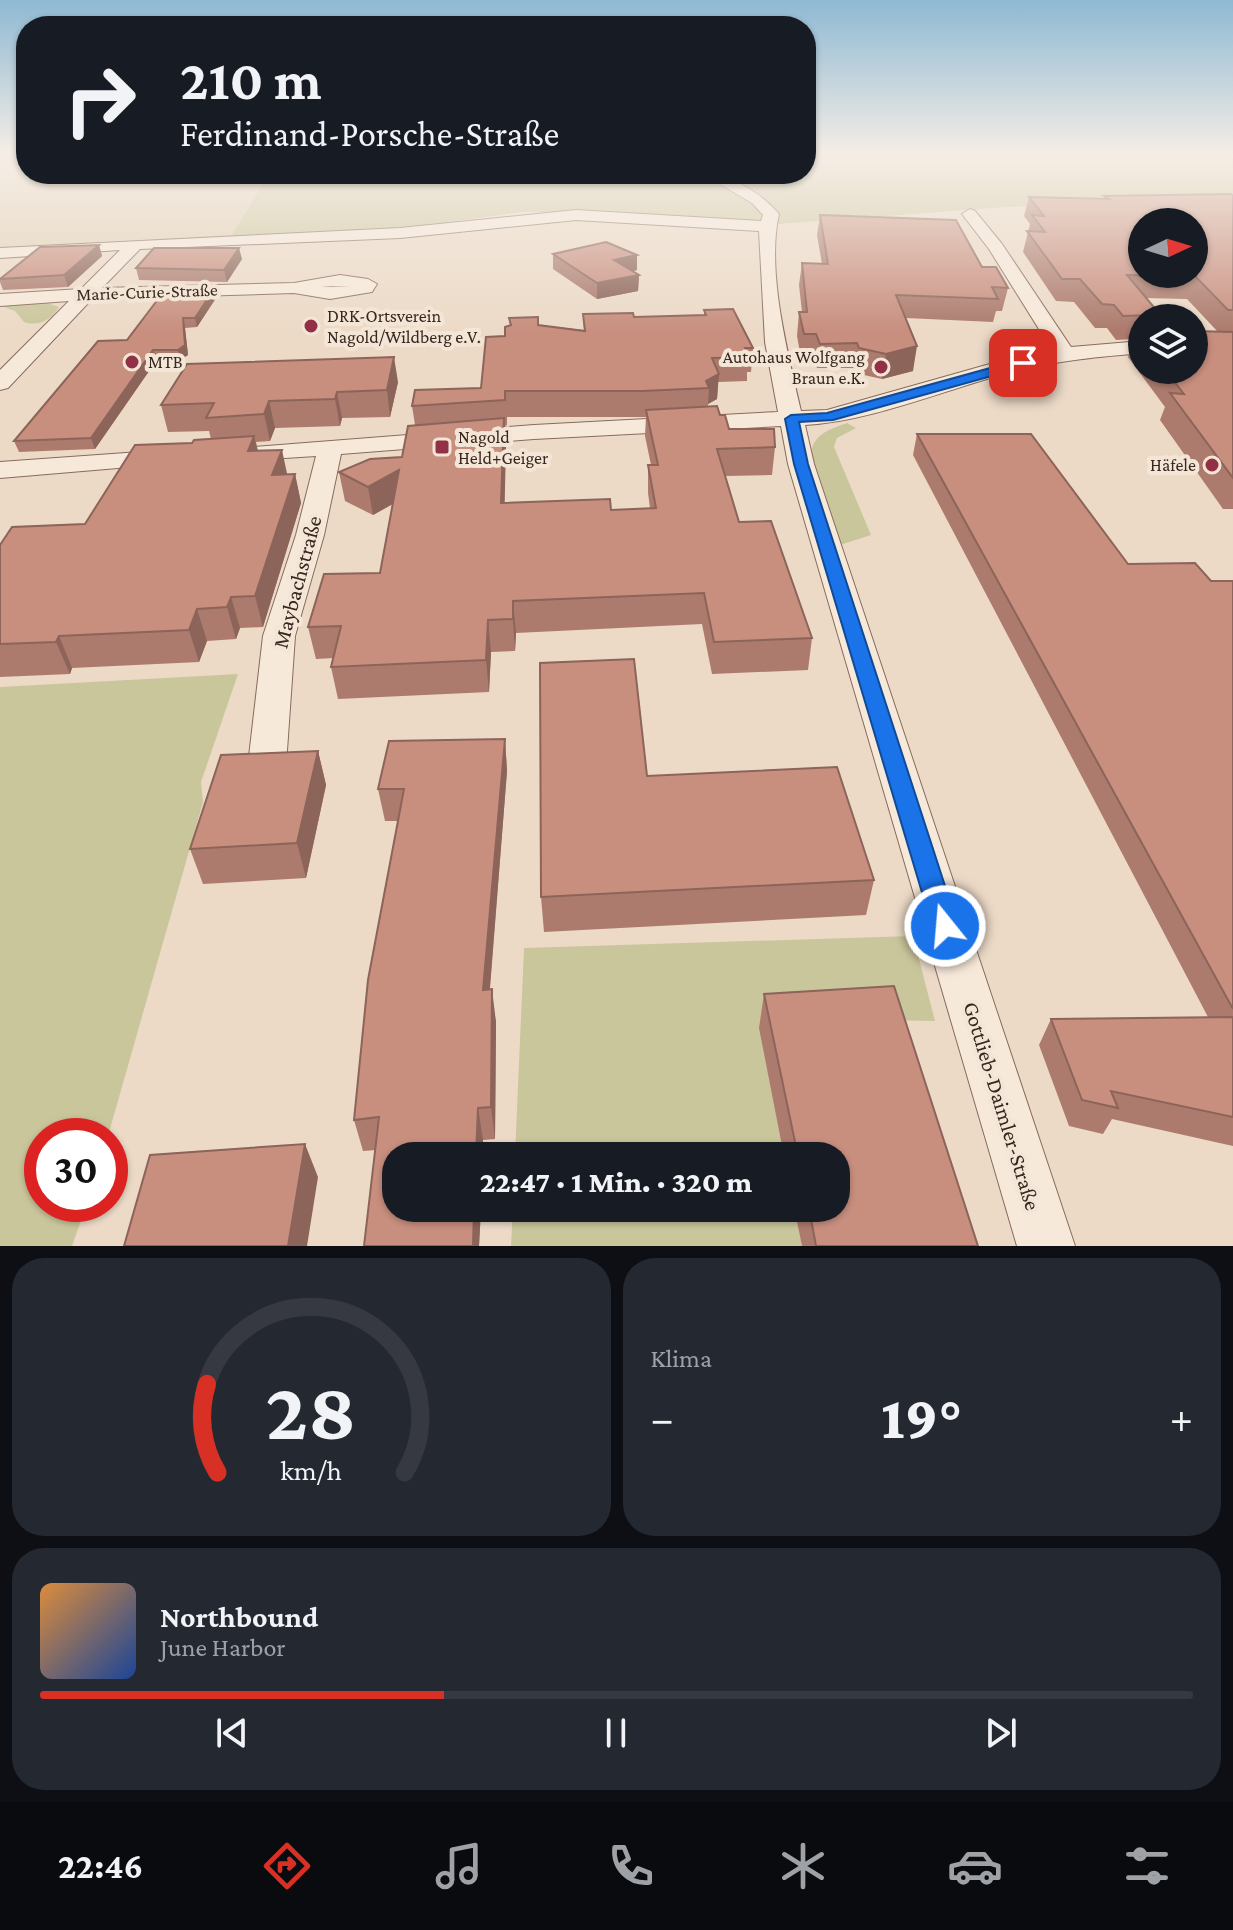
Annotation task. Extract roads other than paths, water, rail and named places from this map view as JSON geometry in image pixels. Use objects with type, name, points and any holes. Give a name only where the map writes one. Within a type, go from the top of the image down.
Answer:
[{"type":"street","points":[[0,253],[402,233],[570,215]]},
{"type":"street","points":[[628,215],[710,225],[769,226],[771,215]]},
{"type":"street","points":[[971,215],[1013,269],[1035,312],[1065,354]]},
{"type":"street","name":"Gottlieb-Daimler-Straße","points":[[769,226],[765,238],[775,342],[805,479],[1046,1246]]},
{"type":"street","points":[[0,383],[135,244]]},
{"type":"street","name":"Marie-Curie-Straße","points":[[0,300],[86,294],[294,288]]},
{"type":"street","points":[[0,470],[330,449],[534,432],[828,417],[1005,367],[1065,354],[1128,348]]},
{"type":"street","name":"Maybachstraße","points":[[267,765],[279,636],[310,535],[330,449]]},
{"type":"place","name":"DRK-Ortsverein Nagold/Wildberg e.V.","points":[[311,326]]},
{"type":"place","name":"MTB","points":[[132,362]]},
{"type":"place","name":"Autohaus Wolfgang Braun e.K.","points":[[881,367]]},
{"type":"place","name":"Nagold Held+Geiger","points":[[442,447]]},
{"type":"place","name":"Häfele","points":[[1212,465]]}]
